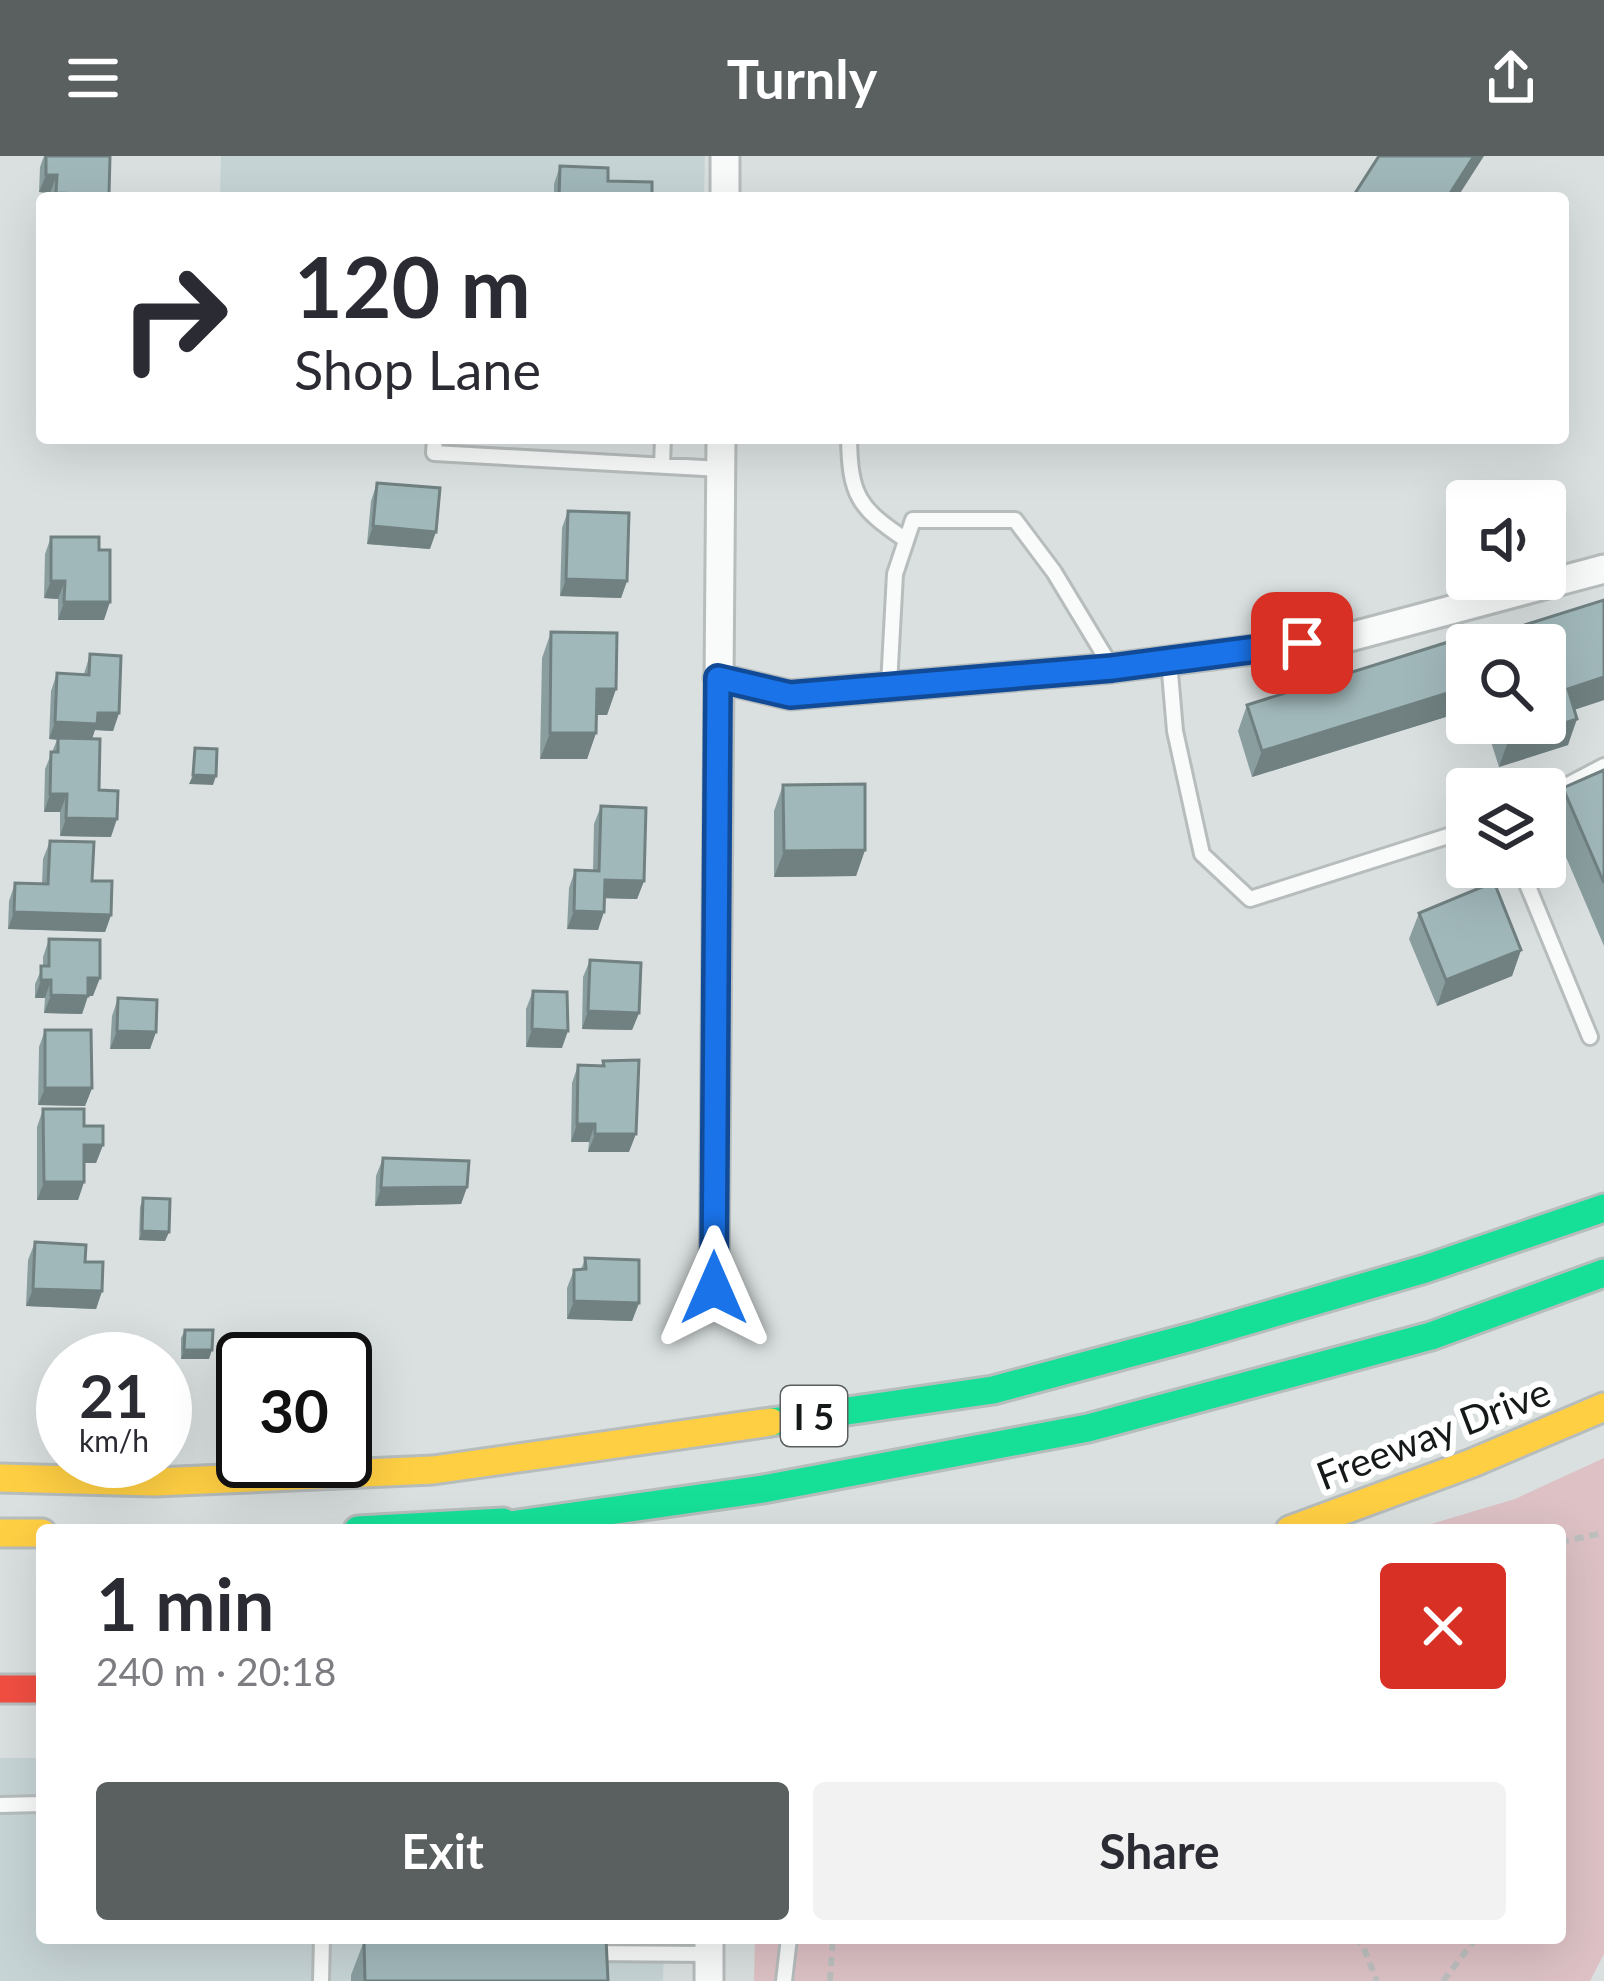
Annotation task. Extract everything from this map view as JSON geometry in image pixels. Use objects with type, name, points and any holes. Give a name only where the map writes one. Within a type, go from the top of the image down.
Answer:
[{"type":"main road","name":"I 5","points":[[0,1478],[155,1482],[433,1470],[993,1390],[1402,1276],[1604,1208]]},
{"type":"main road","name":"I 5","points":[[474,1524],[551,1520],[763,1489],[1088,1428],[1431,1336],[1604,1273]]},
{"type":"main road","name":"Freeway Drive","points":[[1306,1524],[1604,1407]]},
{"type":"main road","points":[[521,1524],[551,1520]]},
{"type":"main road","points":[[0,1533],[36,1533]]},
{"type":"main road","points":[[0,1689],[36,1689]]},
{"type":"street","points":[[725,156],[725,192]]},
{"type":"street","points":[[714,1288],[722,444]]},
{"type":"street","points":[[718,678],[790,695],[1169,661],[1346,638],[1604,568]]},
{"type":"lane","points":[[435,444],[434,453],[721,469]]},
{"type":"lane","points":[[662,464],[663,444]]},
{"type":"lane","points":[[849,444],[850,477],[860,499],[880,523],[906,540]]},
{"type":"lane","points":[[889,685],[895,574],[913,520],[1015,520],[1054,572],[1112,668]]},
{"type":"lane","points":[[1169,661],[1175,731],[1202,854],[1250,899],[1446,837]]},
{"type":"lane","points":[[1566,785],[1604,766]]},
{"type":"lane","points":[[1529,888],[1590,1037]]},
{"type":"lane","points":[[0,1805],[36,1804]]},
{"type":"lane","points":[[321,1981],[322,1944]]},
{"type":"lane","points":[[784,1981],[788,1944]]},
{"type":"lane","points":[[580,1953],[709,1958]]},
{"type":"path","points":[[1566,1541],[1604,1534]]},
{"type":"path","points":[[830,1981],[833,1944]]},
{"type":"path","points":[[1362,1944],[1377,1981]]},
{"type":"path","points":[[1443,1981],[1471,1944]]},
{"type":"shaded area","points":[[221,156],[705,156],[704,192],[220,192]]},
{"type":"shaded area","points":[[1604,1458],[1604,1954],[1590,1981],[754,1981],[755,1944],[1566,1944],[1566,1524],[1431,1524],[1515,1499]]},
{"type":"shaded area","points":[[0,1758],[36,1758],[36,1944],[664,1944],[663,1981],[0,1981]]},
{"type":"building","points":[[46,156],[110,156],[109,192],[56,192],[57,175],[46,175]]},
{"type":"building","points":[[1379,156],[1474,156],[1451,192],[1356,192]]},
{"type":"building","points":[[560,166],[608,168],[608,181],[652,182],[652,192],[559,192]]},
{"type":"building","points":[[377,483],[440,488],[436,532],[373,526]]},
{"type":"building","points":[[568,511],[629,513],[627,581],[566,579]]},
{"type":"building","points":[[51,537],[99,537],[99,550],[110,550],[110,602],[64,602],[65,581],[51,581]]},
{"type":"building","points":[[1604,600],[1604,677],[1568,689],[1577,719],[1566,723],[1566,624],[1528,624]]},
{"type":"building","points":[[551,632],[617,633],[616,689],[597,689],[596,733],[550,733]]},
{"type":"building","points":[[1446,643],[1446,694],[1262,751],[1247,705]]},
{"type":"building","points":[[90,654],[121,656],[119,713],[98,713],[97,724],[55,722],[57,673],[89,675]]},
{"type":"building","points":[[58,738],[100,739],[99,790],[118,791],[117,819],[66,818],[67,794],[50,794],[51,752],[58,752]]},
{"type":"building","points":[[195,748],[217,749],[216,776],[193,775]]},
{"type":"building","points":[[1604,770],[1604,883],[1566,795],[1566,787]]},
{"type":"building","points":[[865,784],[865,850],[784,851],[783,785]]},
{"type":"building","points":[[601,806],[646,808],[644,881],[605,880],[604,912],[574,911],[575,870],[599,871]]},
{"type":"building","points":[[50,841],[94,842],[92,881],[112,881],[111,915],[14,912],[15,883],[48,884]]},
{"type":"building","points":[[1479,888],[1496,888],[1521,950],[1446,980],[1419,913]]},
{"type":"building","points":[[49,939],[100,940],[100,978],[88,978],[88,996],[51,995],[51,980],[41,980],[41,966],[49,966]]},
{"type":"building","points":[[590,960],[641,963],[639,1013],[588,1011]]},
{"type":"building","points":[[533,991],[567,992],[568,1031],[532,1029]]},
{"type":"building","points":[[118,998],[157,1000],[156,1032],[117,1031]]},
{"type":"building","points":[[45,1030],[91,1030],[92,1088],[45,1088]]},
{"type":"building","points":[[639,1060],[636,1134],[595,1134],[595,1124],[577,1124],[578,1065]]},
{"type":"building","points":[[43,1109],[84,1109],[84,1126],[103,1126],[103,1145],[84,1145],[84,1182],[44,1182]]},
{"type":"building","points":[[383,1158],[469,1161],[467,1187],[381,1188]]},
{"type":"building","points":[[143,1198],[170,1199],[169,1232],[142,1231]]},
{"type":"building","points":[[35,1242],[86,1245],[85,1262],[103,1262],[102,1291],[33,1289]]},
{"type":"building","points":[[585,1258],[639,1260],[639,1303],[574,1301],[574,1270],[586,1269]]},
{"type":"building","points":[[213,1330],[212,1350],[192,1350],[192,1332],[185,1332]]},
{"type":"building","points":[[364,1944],[606,1944],[608,1981],[365,1981]]},
{"type":"traffic: fast","points":[[771,1422],[993,1390],[1425,1269],[1604,1208]]},
{"type":"traffic: fast","points":[[517,1524],[763,1489],[1088,1428],[1431,1336],[1604,1273]]},
{"type":"traffic: fast","points":[[467,1524],[503,1522]]},
{"type":"traffic: slow","points":[[1306,1524],[1472,1463],[1604,1407]]},
{"type":"traffic: slow","points":[[0,1478],[155,1482],[433,1470],[771,1422]]},
{"type":"traffic: slow","points":[[0,1533],[36,1533]]},
{"type":"traffic: jam","points":[[0,1689],[36,1689]]},
{"type":"route","points":[[714,1288],[718,678],[790,695],[1112,668],[1302,643]]}]
